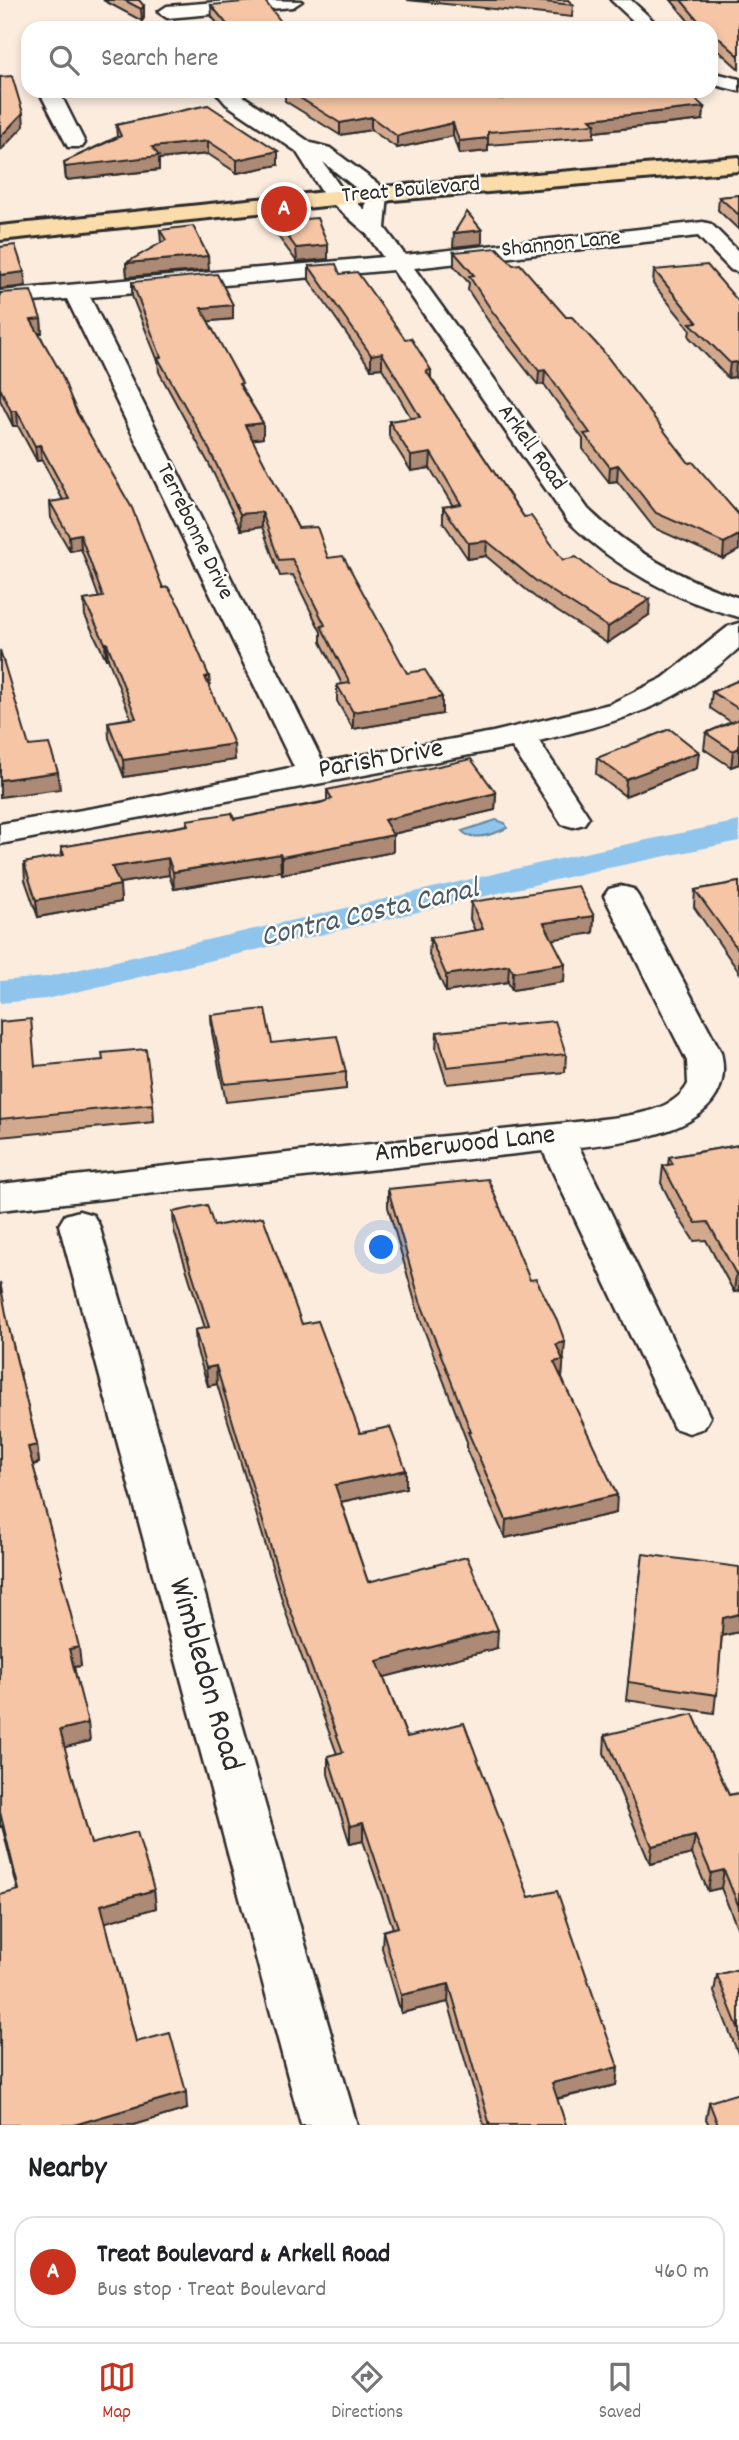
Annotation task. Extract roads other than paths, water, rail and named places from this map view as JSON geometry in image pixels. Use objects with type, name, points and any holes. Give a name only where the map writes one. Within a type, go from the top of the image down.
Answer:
[{"type":"main road","name":"Treat Boulevard","points":[[0,233],[328,190],[358,179],[739,148]]},
{"type":"main road","name":"Treat Boulevard","points":[[0,213],[328,190],[376,194],[739,164]]},
{"type":"street","points":[[620,0],[644,21]]},
{"type":"street","points":[[163,6],[293,1]]},
{"type":"street","points":[[163,6],[173,21]]},
{"type":"street","points":[[718,80],[739,85]]},
{"type":"street","points":[[52,98],[75,143]]},
{"type":"street","points":[[231,98],[304,146],[323,152],[376,194],[374,228]]},
{"type":"street","name":"Arkell Road","points":[[304,146],[328,190],[374,228],[578,515],[605,543],[649,571],[693,593],[739,608]]},
{"type":"street","name":"Shannon Lane","points":[[0,298],[398,263],[703,229],[739,265]]},
{"type":"street","name":"Terrebonne Drive","points":[[75,291],[313,773]]},
{"type":"street","name":"Parish Drive","points":[[0,834],[56,826],[313,773],[521,736],[630,707],[677,682],[713,657],[739,632]]},
{"type":"street","points":[[521,736],[573,817]]},
{"type":"street","name":"Amberwood Lane","points":[[0,1197],[555,1136],[656,1122],[684,1111],[699,1097],[708,1082],[709,1069],[703,1052],[621,896]]},
{"type":"street","points":[[555,1136],[689,1417]]},
{"type":"street","name":"Wimbledon Road","points":[[79,1225],[329,2125]]},
{"type":"water","points":[[496,820],[505,823],[507,828],[477,836],[462,831]]},
{"type":"waterway","name":"Contra Costa Canal","points":[[0,992],[46,988],[589,862],[739,831]]},
{"type":"place","name":"Treat Boulevard & Arkell Road","points":[[284,209]]}]
